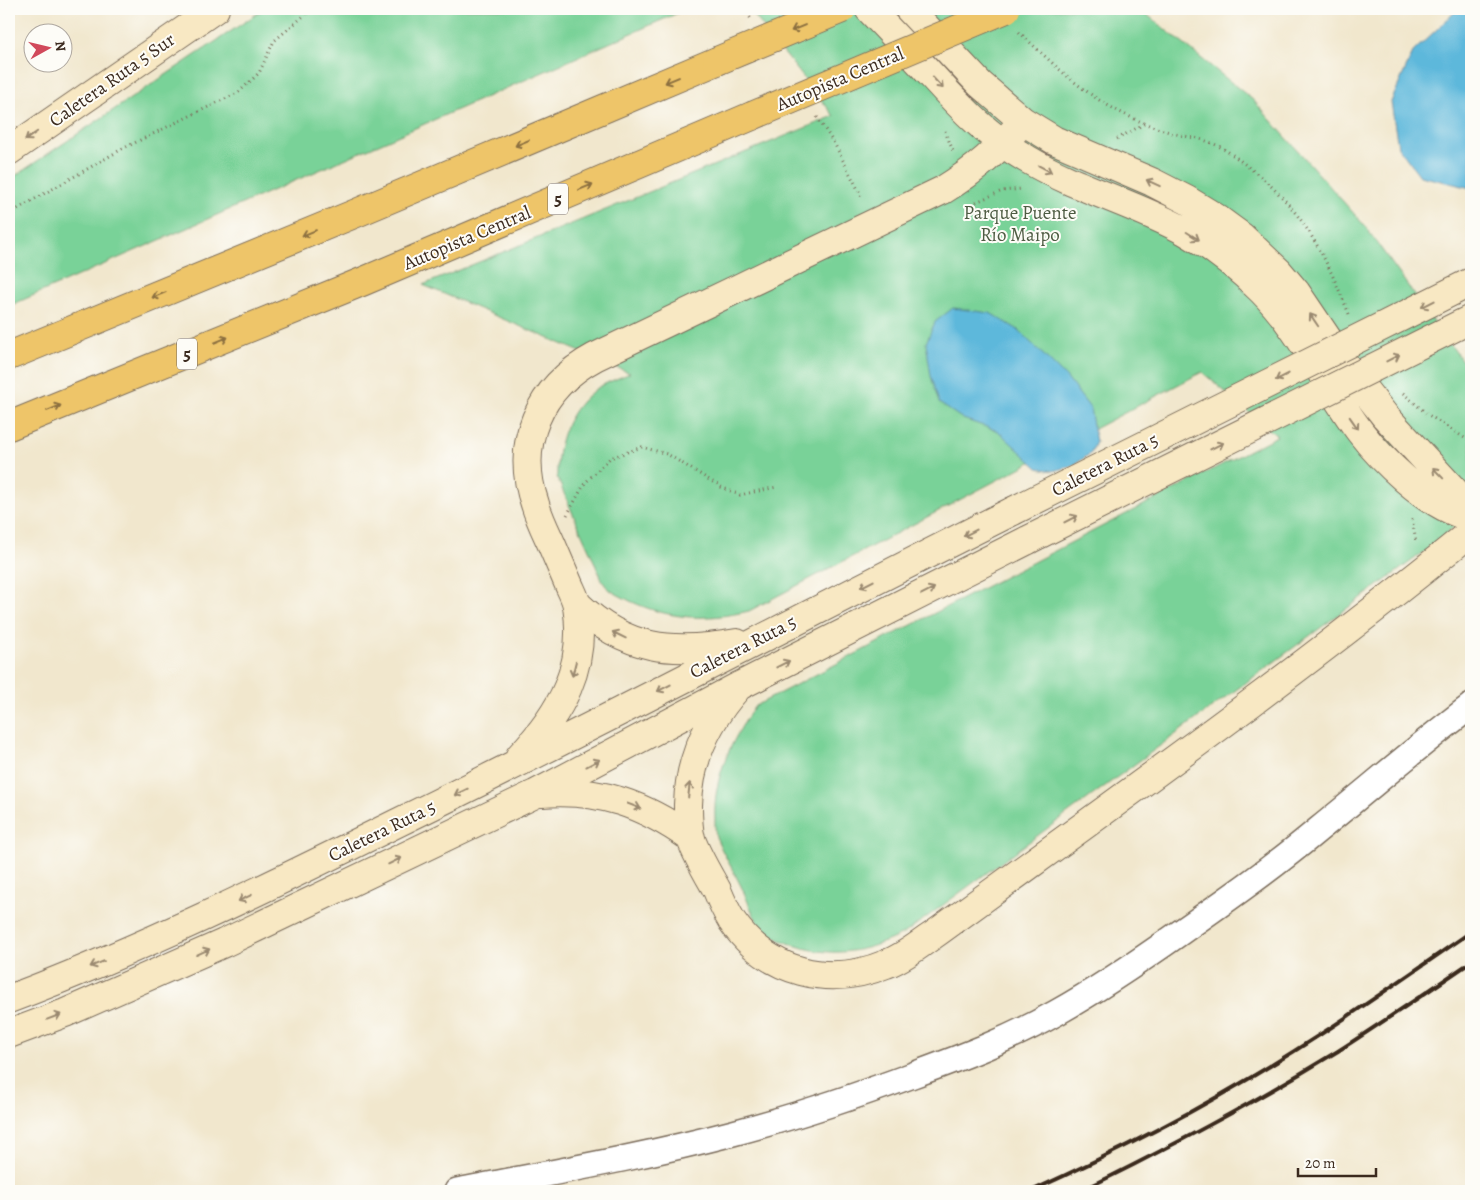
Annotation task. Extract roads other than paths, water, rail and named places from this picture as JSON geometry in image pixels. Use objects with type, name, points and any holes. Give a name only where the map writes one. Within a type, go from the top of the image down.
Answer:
[{"type":"highway","points":[[9,356],[345,218],[842,9]]},
{"type":"highway","name":"Autopista Central","points":[[9,426],[364,282],[1006,9]]},
{"type":"main road","name":"Caletera Ruta 5 Sur","points":[[9,151],[215,9]]},
{"type":"main road","points":[[869,9],[961,107],[978,124],[1003,144],[1048,172],[1185,231],[1215,250],[1240,270],[1262,291],[1292,326],[1345,410],[1381,456],[1399,474],[1435,503],[1454,513],[1471,518]]},
{"type":"main road","points":[[909,9],[980,84],[1023,121],[1054,140],[1152,182],[1187,200],[1241,236],[1279,272],[1296,292],[1348,369],[1385,416],[1471,509]]},
{"type":"main road","points":[[505,771],[535,741],[560,704],[571,683],[579,644],[577,604],[546,532],[533,495],[528,470],[528,451],[532,433],[546,399],[568,375],[595,357],[943,190],[982,164],[1023,121]]},
{"type":"main road","name":"Caletera Ruta 5","points":[[9,999],[101,962],[290,877],[505,771],[769,634],[1471,282]]},
{"type":"main road","name":"Caletera Ruta 5","points":[[9,1034],[91,1002],[224,944],[535,794],[739,686],[1471,319]]},
{"type":"main road","points":[[739,686],[710,723],[692,768],[688,815],[691,838],[731,920],[755,947],[785,966],[816,975],[850,975],[881,966],[909,952],[940,931],[1234,715],[1471,532]]},
{"type":"main road","points":[[577,604],[605,627],[641,644],[668,647],[711,647],[745,641],[769,634]]},
{"type":"main road","points":[[535,794],[578,792],[621,800],[646,810],[691,838]]},
{"type":"street","points":[[457,1191],[732,1134],[837,1102],[980,1050],[1018,1033],[1103,986],[1223,902],[1274,865],[1409,754],[1471,706]]},
{"type":"water","points":[[1458,9],[1471,9],[1471,188],[1420,176],[1398,147],[1391,102],[1413,52]]},
{"type":"water","points":[[953,308],[990,313],[1017,329],[1066,377],[1090,408],[1096,442],[1091,453],[1073,466],[1053,471],[1038,468],[998,431],[963,419],[939,403],[931,376],[926,343],[935,322]]},
{"type":"railway","points":[[1031,1191],[1106,1156],[1251,1078],[1340,1022],[1471,932]]},
{"type":"railway","points":[[1081,1191],[1211,1124],[1307,1070],[1471,962]]},
{"type":"park label","name":"Parque Puente Río Maipo","points":[[1020,224]]}]
